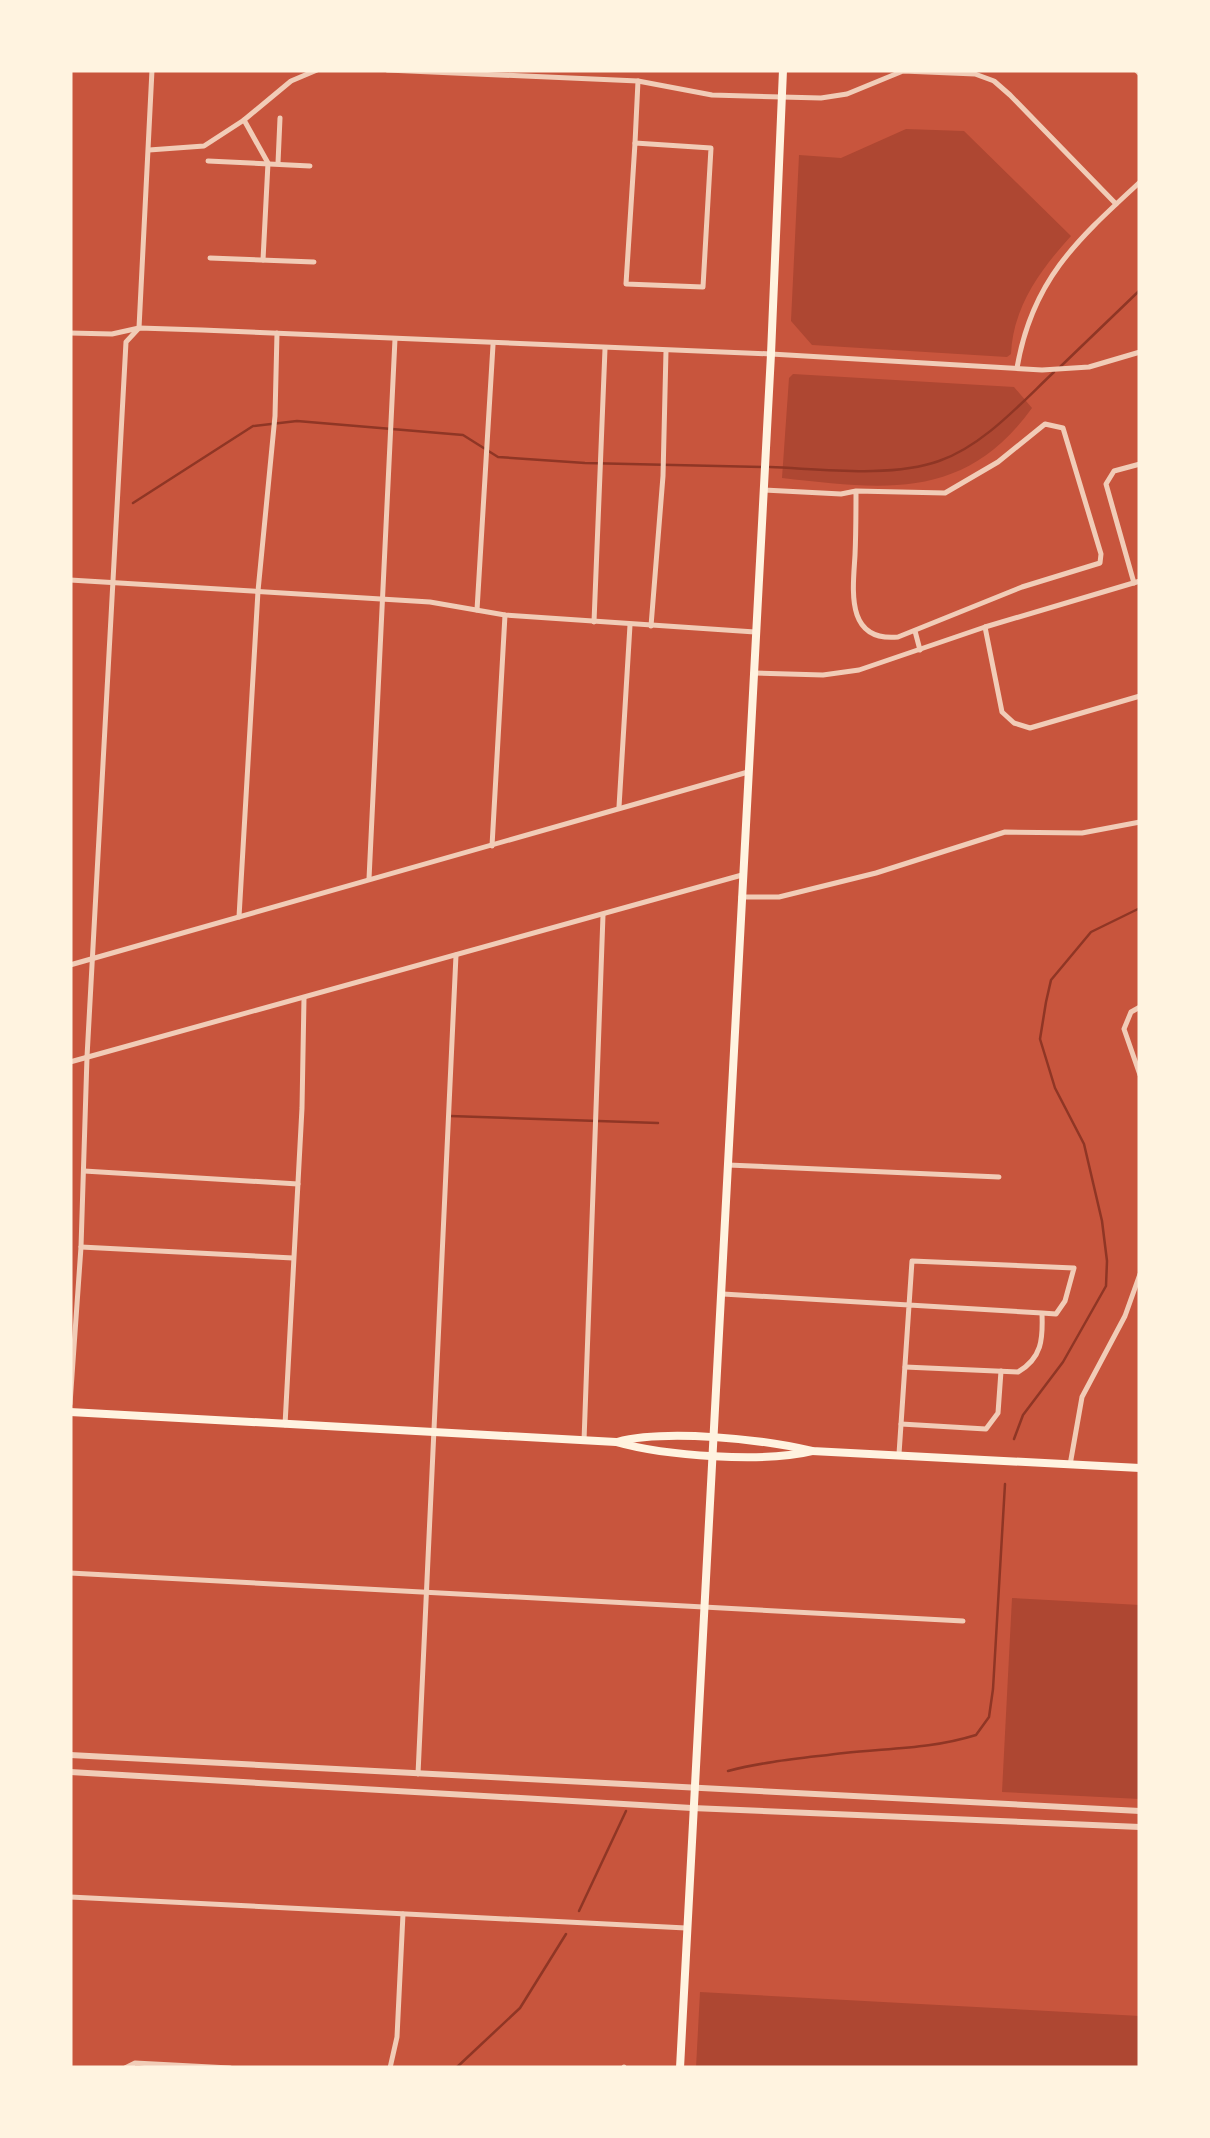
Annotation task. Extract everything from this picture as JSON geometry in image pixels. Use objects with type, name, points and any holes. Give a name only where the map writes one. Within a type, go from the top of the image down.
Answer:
[{"type":"main road","points":[[680,2068],[783,70]]},
{"type":"main road","points":[[70,1412],[616,1442],[646,1450],[784,1458],[812,1451]]},
{"type":"main road","points":[[616,1442],[640,1436],[782,1444],[812,1451],[1140,1468]]},
{"type":"street","points":[[70,1404],[126,342],[139,328],[152,70]]},
{"type":"street","points":[[148,150],[204,146],[244,120],[291,80],[316,70]]},
{"type":"street","points":[[386,70],[638,81],[712,95],[781,98],[847,94],[903,71],[975,74],[994,81],[1010,95],[1116,204]]},
{"type":"street","points":[[635,143],[711,148],[704,287],[626,284],[638,81]]},
{"type":"street","points":[[278,163],[280,118]]},
{"type":"street","points":[[244,120],[268,163],[263,260]]},
{"type":"street","points":[[208,161],[310,166]]},
{"type":"street","points":[[1018,368],[1031,312],[1044,285],[1058,264],[1140,182]]},
{"type":"street","points":[[210,258],[314,262]]},
{"type":"street","points":[[70,332],[112,334],[139,328],[1064,370],[1140,352]]},
{"type":"street","points":[[239,917],[278,334]]},
{"type":"street","points":[[368,879],[396,339]]},
{"type":"street","points":[[477,610],[492,345]]},
{"type":"street","points":[[594,622],[605,348]]},
{"type":"street","points":[[651,626],[663,476],[666,351]]},
{"type":"street","points":[[764,490],[842,494],[856,490],[944,492],[998,462],[1045,424],[1062,428],[1101,554],[1100,563],[1022,587],[898,638],[876,635],[864,628],[853,606],[856,490]]},
{"type":"street","points":[[753,674],[823,676],[859,670],[985,626],[1137,582],[1106,484],[1114,472],[1140,464]]},
{"type":"street","points":[[70,580],[430,602],[505,616],[755,632]]},
{"type":"street","points":[[492,846],[505,616]]},
{"type":"street","points":[[619,806],[630,624]]},
{"type":"street","points":[[985,626],[1002,712],[1014,723],[1030,728],[1140,696]]},
{"type":"street","points":[[914,630],[920,650]]},
{"type":"street","points":[[70,965],[748,772]]},
{"type":"street","points":[[741,897],[778,896],[876,873],[1005,832],[1082,834],[1140,822]]},
{"type":"street","points":[[70,1062],[743,875]]},
{"type":"street","points":[[584,1441],[603,914]]},
{"type":"street","points":[[418,1774],[456,955]]},
{"type":"street","points":[[285,1425],[304,997]]},
{"type":"street","points":[[1140,1007],[1131,1012],[1124,1029],[1140,1074]]},
{"type":"street","points":[[728,1165],[999,1177]]},
{"type":"street","points":[[84,1171],[298,1184]]},
{"type":"street","points":[[81,1246],[294,1258]]},
{"type":"street","points":[[720,1294],[909,1305],[1042,1312],[1056,1314],[1065,1301],[1074,1268],[912,1260],[909,1305],[905,1367],[901,1424],[899,1456]]},
{"type":"street","points":[[1070,1464],[1082,1396],[1125,1316],[1140,1274]]},
{"type":"street","points":[[905,1367],[1018,1372],[1031,1364],[1040,1350],[1042,1312]]},
{"type":"street","points":[[901,1424],[986,1429],[998,1412],[1001,1372]]},
{"type":"street","points":[[70,1573],[963,1622]]},
{"type":"street","points":[[70,1755],[1140,1812]]},
{"type":"street","points":[[70,1772],[692,1808],[1140,1828]]},
{"type":"street","points":[[70,1897],[686,1928]]},
{"type":"street","points":[[390,2068],[397,2037],[404,1914]]},
{"type":"street","points":[[125,2068],[135,2063],[230,2068]]},
{"type":"shaded area","points":[[906,129],[964,131],[1071,236],[1030,290],[1007,357],[812,345],[791,321],[799,155],[841,158]]},
{"type":"shaded area","points":[[793,374],[1014,387],[1032,408],[1006,438],[978,460],[950,474],[888,485],[782,478],[789,378]]},
{"type":"shaded area","points":[[1012,1598],[1140,1605],[1140,1799],[1002,1792]]},
{"type":"shaded area","points":[[700,1992],[1140,2016],[1140,2068],[696,2068]]},
{"type":"waterway","points":[[1060,367],[1140,290]]},
{"type":"waterway","points":[[770,467],[878,471],[939,461],[986,434],[1054,372]]},
{"type":"waterway","points":[[133,503],[253,426],[297,421],[463,435],[498,457],[762,467]]},
{"type":"waterway","points":[[1014,1439],[1023,1415],[1063,1362],[1106,1286],[1102,1221],[1084,1144],[1055,1088],[1040,1039],[1051,980],[1091,932],[1140,908]]},
{"type":"waterway","points":[[450,1116],[658,1123]]},
{"type":"waterway","points":[[728,1771],[800,1758],[927,1746],[976,1735],[989,1717],[993,1689],[1005,1484]]},
{"type":"waterway","points":[[579,1911],[626,1811]]},
{"type":"waterway","points":[[456,2068],[520,2008],[566,1934]]}]
